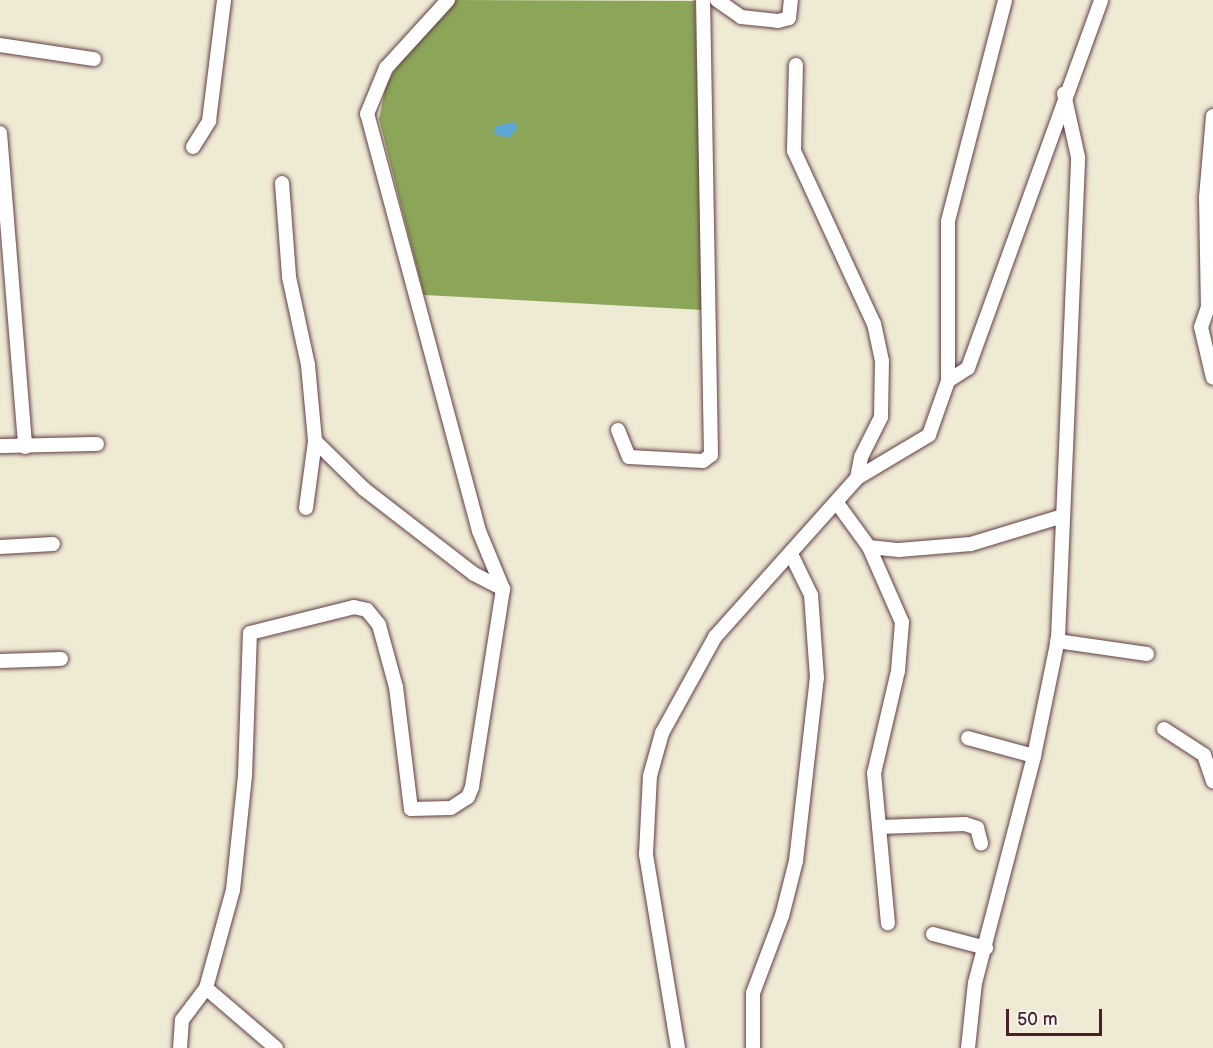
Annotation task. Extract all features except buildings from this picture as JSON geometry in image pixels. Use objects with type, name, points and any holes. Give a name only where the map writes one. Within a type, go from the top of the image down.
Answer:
[{"type":"street","points":[[193,147],[209,121],[224,0]]},
{"type":"street","points":[[180,1048],[182,1020],[206,988],[237,860],[249,633],[354,607],[375,616],[396,687],[411,809],[439,812],[468,797],[472,786],[503,589],[480,531],[367,114],[386,68],[448,0]]},
{"type":"street","points":[[618,430],[629,457],[702,461],[711,455],[704,0]]},
{"type":"street","points":[[717,0],[741,17],[778,21],[789,18],[791,0]]},
{"type":"street","points":[[678,1048],[646,854],[650,776],[662,733],[715,637],[792,556],[857,478],[929,435],[948,381],[948,221],[1005,0]]},
{"type":"street","points":[[948,381],[968,368],[1064,94],[1101,0]]},
{"type":"street","points":[[0,45],[94,59]]},
{"type":"street","points":[[796,65],[793,135],[798,162],[879,342],[881,417],[861,457],[857,478]]},
{"type":"street","points":[[968,1048],[986,948],[1034,756],[1057,641],[1078,157],[1064,94]]},
{"type":"street","points":[[1213,116],[1206,197],[1208,307],[1201,327],[1213,378]]},
{"type":"street","points":[[0,133],[25,447]]},
{"type":"street","points":[[282,183],[289,278],[308,365],[315,441],[306,508]]},
{"type":"street","points":[[315,441],[364,489],[474,574],[503,589]]},
{"type":"street","points":[[0,446],[97,444]]},
{"type":"street","points":[[837,503],[869,547],[902,622],[898,671],[874,773],[888,923]]},
{"type":"street","points":[[869,547],[899,550],[971,544],[1063,516]]},
{"type":"street","points":[[0,547],[53,544]]},
{"type":"street","points":[[753,1048],[753,993],[782,916],[796,861],[817,678],[812,595],[792,556]]},
{"type":"street","points":[[1057,641],[1147,654]]},
{"type":"street","points":[[0,661],[61,658]]},
{"type":"street","points":[[1164,729],[1204,755],[1213,781]]},
{"type":"street","points":[[968,738],[1034,756]]},
{"type":"street","points":[[879,826],[965,824],[977,828],[981,843]]},
{"type":"street","points":[[933,934],[986,948]]},
{"type":"street","points":[[206,988],[276,1048]]},
{"type":"green space","points":[[456,0],[695,1],[703,310],[424,295],[379,119],[386,85],[404,55]]},
{"type":"water","points":[[513,122],[518,127],[509,138],[494,134],[495,126]]}]
